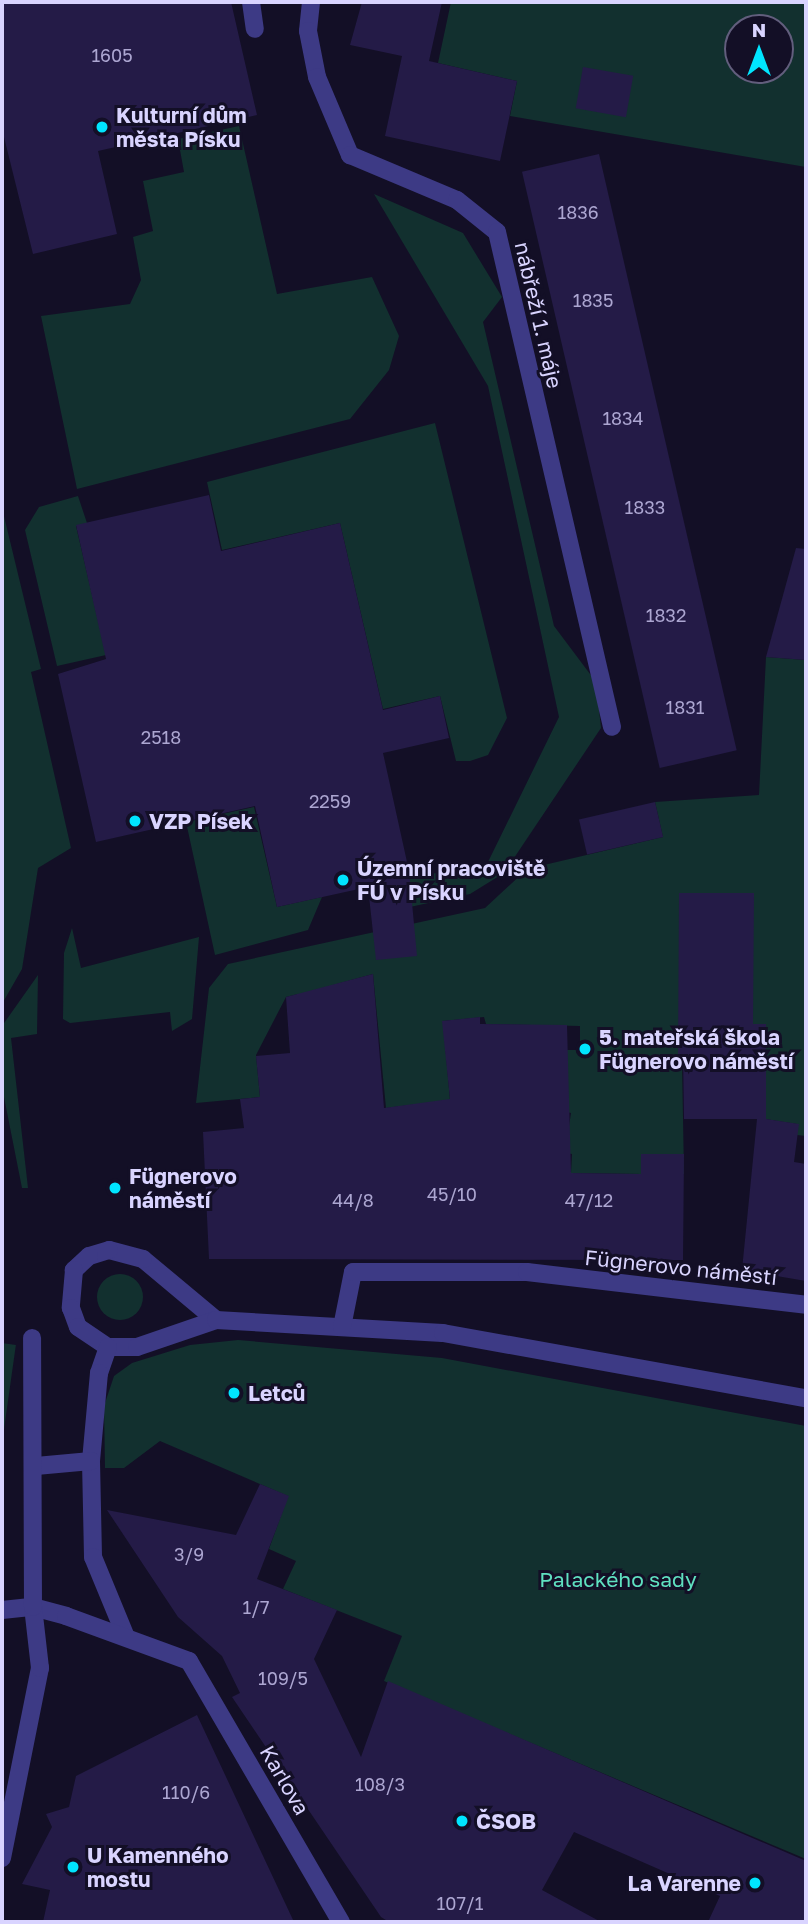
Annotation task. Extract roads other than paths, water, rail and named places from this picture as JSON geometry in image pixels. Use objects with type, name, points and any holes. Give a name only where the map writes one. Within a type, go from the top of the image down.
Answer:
[{"type":"street","points":[[251,2],[255,29]]},
{"type":"street","name":"nábřeží 1. máje","points":[[311,2],[308,31],[317,77],[350,155],[457,200],[497,232],[612,727]]},
{"type":"street","points":[[216,1320],[143,1259],[109,1250],[81,1262],[70,1289],[78,1326],[108,1347],[137,1347],[216,1320],[443,1333],[806,1398]]},
{"type":"street","name":"Fügnerovo náměstí","points":[[342,1326],[353,1272],[527,1272],[806,1305]]},
{"type":"street","points":[[2,1858],[40,1668],[33,1607],[36,1466],[32,1338]]},
{"type":"street","points":[[108,1347],[99,1373],[91,1461],[93,1556],[126,1637]]},
{"type":"street","points":[[36,1466],[91,1461]]},
{"type":"street","points":[[2,1610],[33,1607],[126,1637]]},
{"type":"street","name":"Karlova","points":[[126,1637],[189,1661],[341,1922]]},
{"type":"place","name":"Kulturní dům města Písku","points":[[102,127]]},
{"type":"place","name":"VZP Písek","points":[[135,821]]},
{"type":"place","name":"Územní pracoviště FÚ v Písku","points":[[343,880]]},
{"type":"place","name":"5. mateřská škola Fügnerovo náměstí","points":[[585,1049]]},
{"type":"place","name":"Fügnerovo náměstí","points":[[115,1188]]},
{"type":"place","name":"Letců","points":[[234,1393]]},
{"type":"place","name":"ČSOB","points":[[462,1821]]},
{"type":"place","name":"U Kamenného mostu","points":[[73,1867]]},
{"type":"place","name":"La Varenne","points":[[755,1883]]},
{"type":"park label","name":"Palackého sady","points":[[618,1579]]}]
